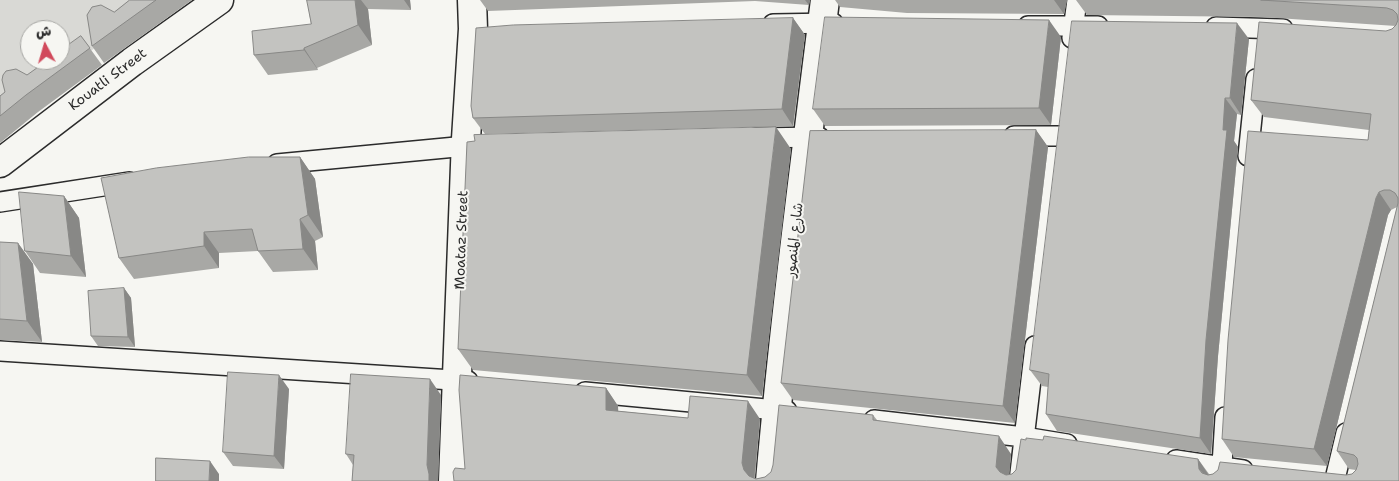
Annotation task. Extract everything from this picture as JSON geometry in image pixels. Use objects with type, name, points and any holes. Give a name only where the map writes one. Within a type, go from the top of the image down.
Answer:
[{"type":"street","name":"Kouatli Street","points":[[0,163],[132,62],[219,0]]},
{"type":"street","name":"Moataz Street","points":[[453,481],[466,146],[483,29],[472,0]]},
{"type":"street","points":[[1070,54],[1077,0]]},
{"type":"street","points":[[752,24],[823,12],[851,24]]},
{"type":"street","name":"شارع المنصور","points":[[770,481],[776,410],[823,12]]},
{"type":"street","points":[[1015,25],[1113,26]]},
{"type":"street","points":[[1202,27],[1300,30]]},
{"type":"street","points":[[1246,175],[1261,28]]},
{"type":"street","points":[[993,136],[1061,127],[1058,155]]},
{"type":"street","points":[[738,138],[836,136]]},
{"type":"street","points":[[263,166],[466,146],[495,145]]},
{"type":"street","points":[[0,202],[146,179]]},
{"type":"street","points":[[1019,481],[1037,327]]},
{"type":"street","points":[[0,351],[486,383]]},
{"type":"street","points":[[563,390],[804,413]]},
{"type":"street","points":[[1222,474],[1226,403]]},
{"type":"street","points":[[1316,477],[1343,479],[1351,412]]},
{"type":"street","points":[[852,418],[1024,437],[1084,446]]},
{"type":"street","points":[[1163,458],[1222,474],[1260,471]]},
{"type":"shaded area","points":[[0,0],[161,0],[70,66],[70,20],[20,20],[20,70],[65,70],[0,119]]},
{"type":"building","points":[[130,0],[156,0],[92,46],[87,15],[92,7],[101,5],[114,12]]},
{"type":"building","points":[[307,0],[355,0],[358,25],[304,48],[304,50],[254,55],[252,31],[311,24]]},
{"type":"building","points":[[1261,0],[1399,0],[1399,481],[454,481],[453,472],[455,468],[465,469],[459,390],[460,375],[606,388],[606,410],[688,418],[690,396],[748,401],[742,463],[744,470],[749,476],[756,479],[765,477],[771,472],[779,405],[873,415],[873,420],[999,436],[996,467],[1006,475],[1012,474],[1016,470],[1021,439],[1043,440],[1044,436],[1198,459],[1199,469],[1202,473],[1208,475],[1218,470],[1220,462],[1346,475],[1352,474],[1358,464],[1357,458],[1354,455],[1337,451],[1398,203],[1395,193],[1390,190],[1379,192],[1376,198],[1314,449],[1222,439],[1228,340],[1248,131],[1368,140],[1371,114],[1251,100],[1259,22],[1386,31],[1396,25],[1398,20],[1397,14],[1387,8]]},
{"type":"building","points":[[825,17],[1049,20],[1039,108],[813,109]]},
{"type":"building","points":[[793,18],[782,109],[473,118],[471,106],[476,28],[513,25]]},
{"type":"building","points":[[1072,21],[1237,23],[1230,98],[1225,98],[1223,130],[1227,130],[1206,340],[1200,438],[1046,414],[1049,374],[1030,370]]},
{"type":"building","points":[[81,36],[90,48],[70,63],[70,44]]},
{"type":"building","points":[[16,69],[27,75],[34,70],[60,70],[0,116],[0,96],[5,92],[2,80],[3,75],[6,71]]},
{"type":"building","points":[[776,127],[747,375],[458,349],[467,142],[475,141],[474,135]]},
{"type":"building","points":[[1036,130],[1003,406],[781,383],[810,131]]},
{"type":"building","points":[[249,157],[300,157],[308,215],[300,219],[303,249],[258,251],[252,229],[204,232],[204,246],[119,258],[101,178],[156,168]]},
{"type":"building","points":[[19,192],[64,196],[71,256],[25,251]]},
{"type":"building","points":[[0,242],[18,243],[27,321],[0,319]]},
{"type":"building","points":[[124,288],[128,337],[91,336],[88,291]]},
{"type":"building","points":[[228,372],[279,375],[274,456],[223,452]]},
{"type":"building","points":[[351,374],[430,379],[427,465],[429,481],[352,481],[354,455],[346,454]]},
{"type":"building","points":[[156,458],[210,461],[209,481],[156,481]]}]
